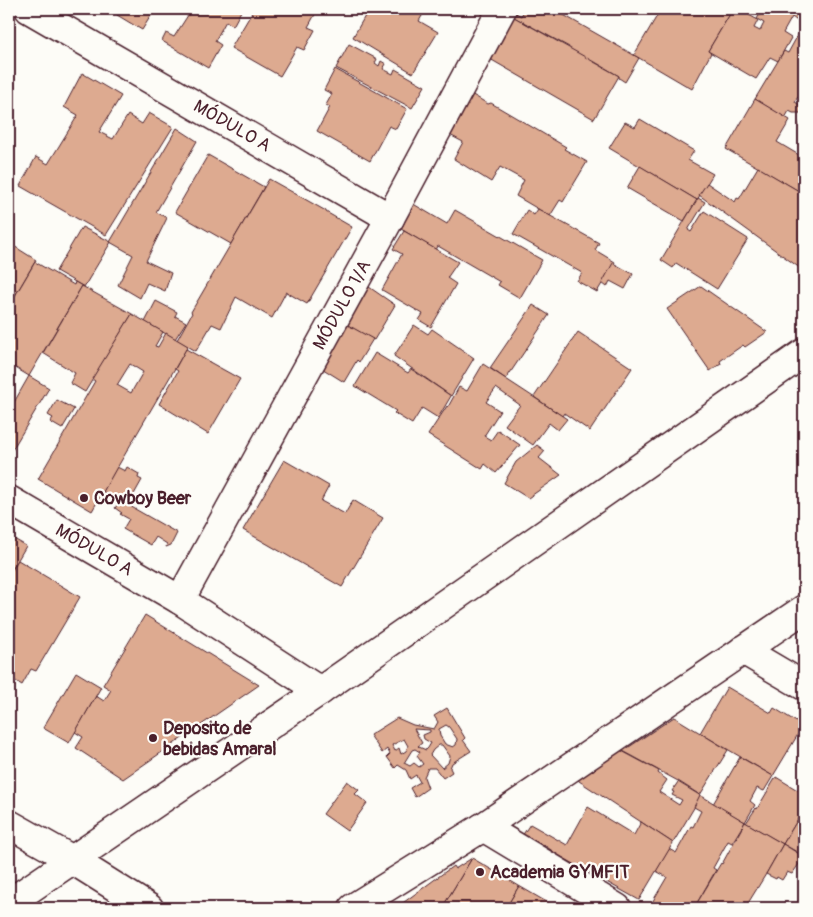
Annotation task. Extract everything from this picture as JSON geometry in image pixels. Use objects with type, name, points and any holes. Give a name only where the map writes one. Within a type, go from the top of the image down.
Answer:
[{"type":"street","name":"MÓDULO A","points":[[29,9],[390,218]]},
{"type":"street","name":"MÓDULO 1/A","points":[[180,600],[390,218],[502,9]]},
{"type":"street","points":[[9,902],[320,691],[804,354]]},
{"type":"street","name":"MÓDULO A","points":[[9,500],[180,600],[320,691]]},
{"type":"street","points":[[353,908],[483,827],[804,609]]},
{"type":"street","points":[[744,650],[804,686]]},
{"type":"street","points":[[9,824],[71,859],[149,908]]},
{"type":"street","points":[[483,827],[617,908]]},
{"type":"building","points":[[121,9],[155,9],[142,30],[117,15]]},
{"type":"building","points":[[192,9],[236,9],[241,11],[233,26],[226,21],[215,41],[221,45],[208,68],[162,41],[166,33],[174,37]]},
{"type":"building","points":[[254,9],[318,9],[308,27],[315,30],[304,50],[297,47],[280,76],[231,48]]},
{"type":"building","points":[[369,9],[426,9],[419,21],[438,32],[413,73],[353,37]]},
{"type":"building","points":[[525,9],[553,9],[639,58],[625,82],[619,76],[514,17],[516,13],[521,16]]},
{"type":"building","points":[[661,9],[733,9],[708,51],[711,53],[692,89],[634,55]]},
{"type":"building","points":[[733,9],[752,9],[749,15],[758,20],[754,28],[760,31],[764,23],[757,19],[761,12],[754,9],[804,9],[804,16],[800,23],[792,17],[783,33],[791,38],[778,61],[770,57],[756,79],[708,51]]},
{"type":"building","points":[[514,17],[619,76],[594,119],[490,59]]},
{"type":"building","points":[[804,24],[804,92],[801,91],[795,102],[802,106],[804,102],[804,113],[789,111],[785,118],[755,99],[784,51],[788,53]]},
{"type":"building","points":[[349,44],[377,59],[375,63],[379,66],[381,61],[386,64],[383,69],[393,74],[395,69],[425,86],[412,108],[336,68]]},
{"type":"building","points":[[335,69],[407,109],[396,129],[389,126],[370,161],[317,131],[330,107],[326,105],[332,94],[324,90]]},
{"type":"building","points":[[82,73],[121,96],[99,132],[113,139],[128,115],[142,124],[149,113],[173,127],[106,235],[20,186],[36,157],[48,164],[78,115],[64,107]]},
{"type":"building","points":[[471,94],[488,104],[491,103],[566,147],[564,149],[587,162],[563,202],[560,200],[550,216],[516,196],[524,180],[500,167],[491,182],[454,159],[463,142],[448,134]]},
{"type":"building","points":[[755,99],[790,120],[777,142],[804,158],[804,194],[726,149]]},
{"type":"building","points":[[804,113],[804,129],[800,126]]},
{"type":"building","points":[[640,119],[694,151],[688,160],[713,174],[697,200],[609,148],[625,122],[635,127]]},
{"type":"building","points":[[177,128],[197,141],[156,212],[167,218],[146,261],[171,273],[165,291],[147,283],[140,298],[118,285],[133,255],[110,242]]},
{"type":"building","points":[[208,155],[264,187],[231,244],[175,212]]},
{"type":"building","points":[[640,166],[697,200],[684,221],[627,188]]},
{"type":"building","points":[[758,167],[804,194],[804,271],[699,195],[707,183],[735,202],[737,198],[739,199]]},
{"type":"building","points":[[269,179],[352,227],[307,304],[286,292],[272,318],[236,297],[221,328],[212,324],[196,351],[177,340],[191,312]]},
{"type":"building","points":[[698,198],[705,202],[688,230],[691,232],[704,211],[748,239],[717,289],[676,263],[673,268],[661,260]]},
{"type":"building","points":[[410,202],[447,224],[455,210],[542,260],[520,298],[498,285],[500,282],[438,246],[436,250],[396,226]]},
{"type":"building","points":[[538,209],[599,243],[595,250],[615,262],[597,292],[577,281],[582,273],[513,234],[527,210],[534,215]]},
{"type":"building","points":[[82,227],[111,242],[84,287],[56,271]]},
{"type":"building","points":[[404,231],[458,262],[447,278],[456,284],[431,327],[419,320],[423,314],[382,290],[402,254],[393,249]]},
{"type":"building","points":[[9,243],[36,260],[9,306]]},
{"type":"building","points":[[35,262],[74,285],[75,282],[82,286],[29,376],[9,364],[9,306]]},
{"type":"building","points":[[613,263],[633,274],[625,289],[610,281],[607,287],[602,283]]},
{"type":"building","points":[[82,286],[132,314],[85,392],[70,383],[75,373],[43,353]]},
{"type":"building","points":[[701,286],[767,332],[745,347],[743,345],[720,361],[721,364],[710,371],[667,309]]},
{"type":"building","points":[[369,287],[395,305],[374,340],[347,325]]},
{"type":"building","points":[[156,301],[177,312],[175,316],[186,322],[175,339],[145,322]]},
{"type":"building","points":[[533,305],[549,315],[506,379],[490,368]]},
{"type":"building","points":[[132,314],[163,332],[155,346],[158,347],[166,333],[188,346],[92,511],[38,479],[95,381],[92,379]],"holes":[[[130,364],[143,372],[131,393],[117,385]]]},
{"type":"building","points":[[346,324],[373,339],[359,362],[357,360],[344,382],[320,367]]},
{"type":"building","points":[[414,325],[428,334],[432,329],[474,358],[451,396],[394,356]]},
{"type":"building","points":[[578,332],[632,368],[590,431],[564,413],[562,416],[534,397]]},
{"type":"building","points":[[186,349],[240,379],[208,434],[159,404],[178,371],[175,369]]},
{"type":"building","points":[[375,353],[408,373],[411,369],[451,396],[438,418],[422,408],[412,424],[394,413],[396,411],[355,386]]},
{"type":"building","points":[[483,364],[567,419],[558,430],[549,423],[533,445],[505,425],[520,405],[496,388],[486,402],[500,411],[484,436],[491,440],[498,430],[520,445],[496,473],[485,464],[482,469],[428,435],[448,407],[459,387],[467,391]]},
{"type":"building","points":[[29,376],[49,388],[9,455],[9,411]]},
{"type":"building","points":[[57,400],[74,409],[62,429],[50,422],[53,418],[48,415]]},
{"type":"building","points":[[537,445],[545,451],[539,458],[561,475],[528,498],[504,483],[516,462]]},
{"type":"building","points":[[284,460],[329,486],[321,501],[345,514],[353,500],[383,518],[342,587],[243,530]]},
{"type":"building","points":[[117,467],[125,471],[127,467],[139,474],[138,478],[142,480],[128,505],[177,533],[171,545],[166,547],[167,544],[156,537],[151,545],[123,529],[129,519],[120,514],[122,513],[115,508],[120,501],[103,492]]},
{"type":"building","points":[[9,536],[26,546],[9,575]]},
{"type":"building","points":[[18,560],[80,597],[36,671],[31,669],[22,685],[9,677],[9,575]]},
{"type":"building","points":[[145,615],[259,685],[123,779],[76,748],[83,737],[75,732],[96,696],[104,701],[111,690],[103,685]]},
{"type":"building","points":[[76,672],[101,687],[69,743],[43,728]]},
{"type":"building","points":[[727,687],[771,713],[774,708],[803,726],[773,776],[700,733]]},
{"type":"building","points":[[447,708],[465,738],[463,740],[471,751],[452,763],[450,768],[452,772],[443,778],[435,768],[428,768],[424,777],[428,788],[415,797],[410,788],[420,782],[416,775],[410,779],[406,770],[398,765],[395,768],[387,757],[390,754],[387,749],[382,753],[370,735],[397,718],[413,725],[434,729],[438,722],[434,716]],"holes":[[[446,725],[449,727],[457,739],[456,745],[453,747],[445,744],[440,736],[439,729]],[[414,729],[430,730],[430,732],[423,735],[424,739],[431,743],[426,750],[418,746],[422,743]],[[404,739],[408,746],[406,751],[401,754],[399,748],[395,751],[392,745]],[[442,745],[450,756],[448,763],[442,768],[430,755],[433,750]],[[415,749],[420,752],[417,756],[423,764],[419,767],[414,763],[410,766],[404,763],[412,750]]]},
{"type":"building","points":[[674,717],[728,750],[700,795],[623,751]]},
{"type":"building","points":[[620,750],[659,771],[658,773],[667,780],[659,792],[679,805],[682,800],[672,795],[674,792],[672,791],[678,782],[701,796],[673,843],[579,781],[575,774]]},
{"type":"building","points":[[740,757],[773,776],[764,791],[757,788],[750,801],[755,805],[745,822],[713,804]]},
{"type":"building","points":[[776,777],[804,794],[804,809],[783,844],[746,823],[757,809]]},
{"type":"building","points":[[347,781],[359,790],[355,794],[367,803],[347,831],[323,814]]},
{"type":"building","points":[[700,795],[745,822],[732,843],[728,841],[713,868],[716,870],[694,908],[653,908],[650,906],[667,877],[656,871],[669,849],[676,853],[691,826],[693,827],[701,811],[694,807]]},
{"type":"building","points":[[588,807],[634,835],[641,822],[673,843],[639,900],[558,855],[544,845],[543,848],[522,836],[530,824],[567,845]]},
{"type":"building","points":[[804,809],[804,856],[783,844]]},
{"type":"building","points":[[745,822],[783,844],[766,874],[745,908],[694,908],[722,864]]},
{"type":"building","points":[[783,844],[804,857],[792,874],[787,872],[782,880],[766,874]]},
{"type":"building","name":"Academia GYMFIT","points":[[472,858],[519,886],[506,908],[442,908]]},
{"type":"building","points":[[472,858],[442,908],[396,908],[453,866],[455,869]]},
{"type":"building","points":[[519,886],[557,908],[506,908]]},
{"type":"place","name":"Cowboy Beer","points":[[84,498]]},
{"type":"place","name":"Deposito de bebidas Amaral","points":[[153,738]]},
{"type":"place","name":"Academia GYMFIT","points":[[480,872]]}]
